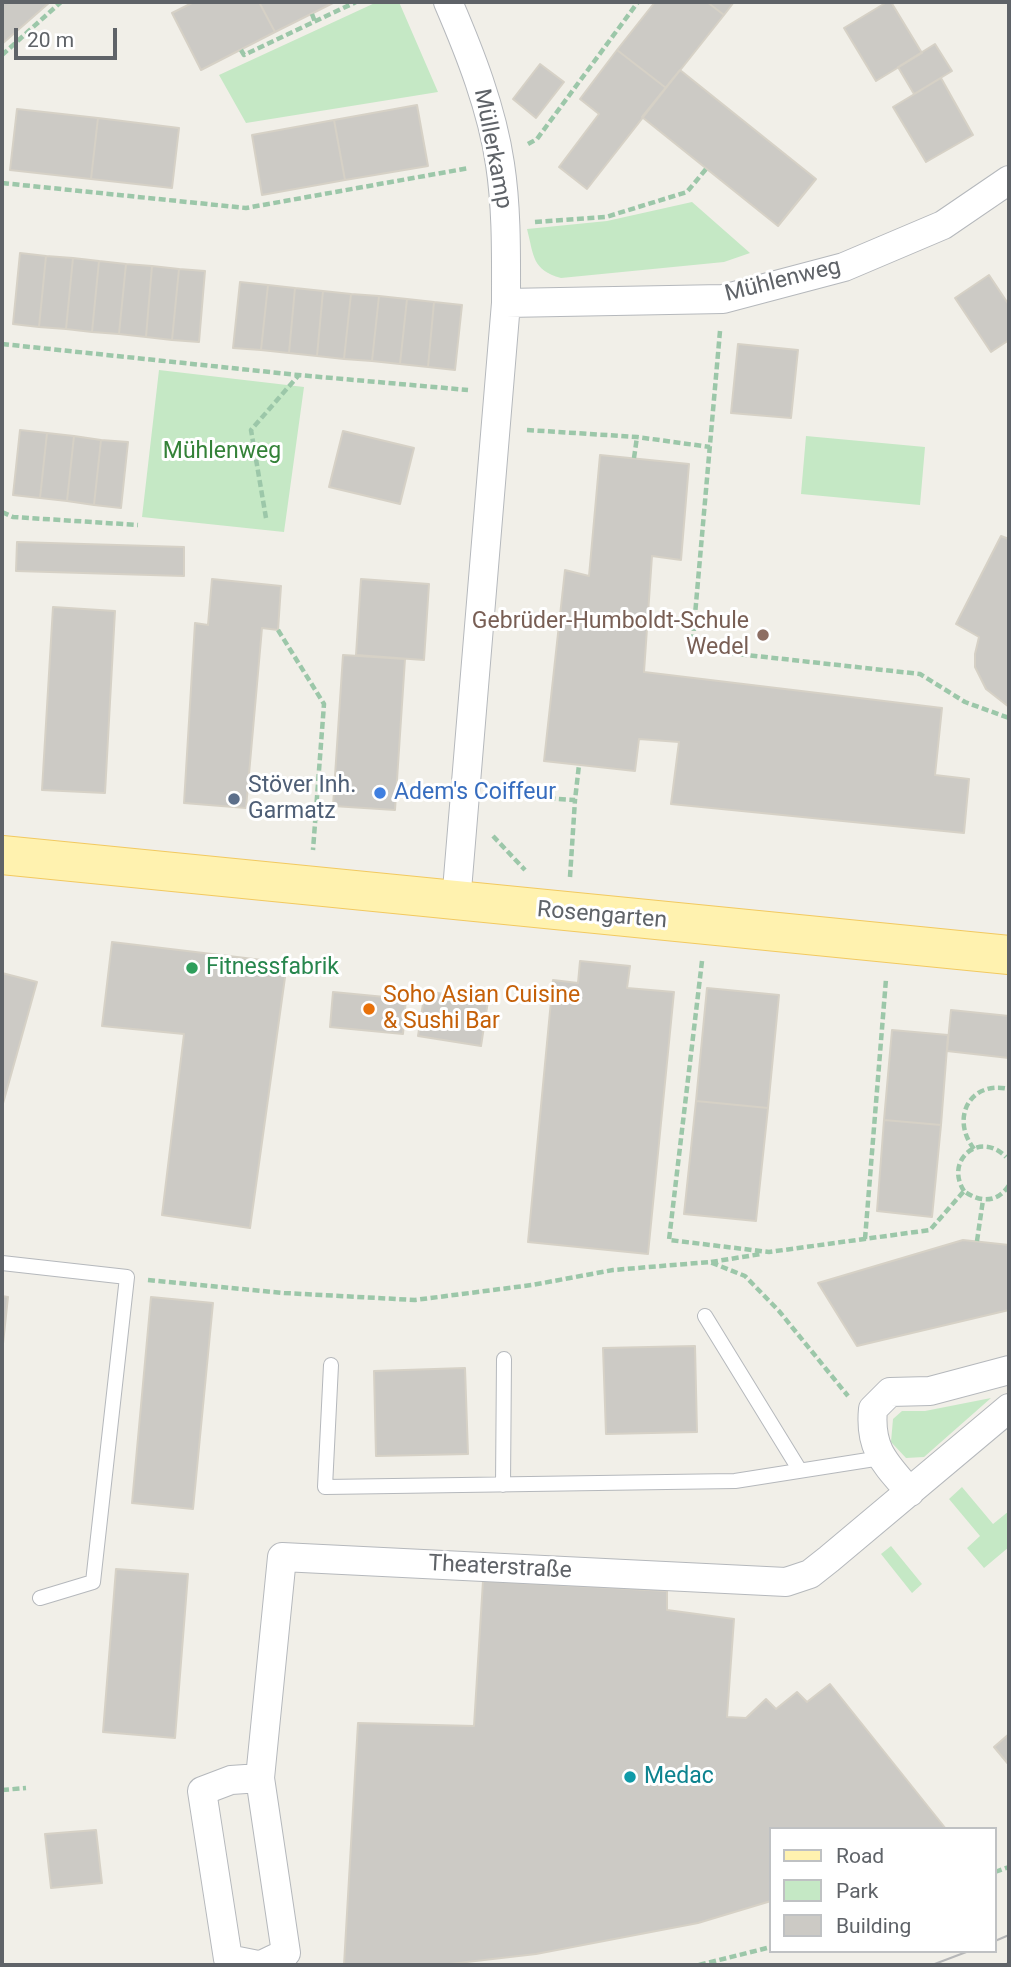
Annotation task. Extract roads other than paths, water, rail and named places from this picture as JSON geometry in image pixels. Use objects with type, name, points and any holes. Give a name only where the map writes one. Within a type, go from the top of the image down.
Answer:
[{"type":"main road","name":"Rosengarten","points":[[2,855],[1009,955]]},
{"type":"street","name":"Müllerkamp","points":[[448,2],[474,62],[500,162],[506,224],[506,303]]},
{"type":"street","name":"Mühlenweg","points":[[506,303],[723,299],[844,267],[943,225],[1009,180]]},
{"type":"street","points":[[456,902],[506,303]]},
{"type":"street","points":[[910,1492],[881,1458],[871,1428],[873,1409],[890,1392],[930,1391],[1009,1370]]},
{"type":"street","name":"Theaterstraße","points":[[260,1778],[231,1780],[202,1791],[228,1959],[259,1965],[286,1953],[260,1778],[282,1557],[786,1583],[810,1574],[1009,1408]]},
{"type":"lane","points":[[2,1263],[127,1278],[93,1582],[40,1598]]},
{"type":"lane","points":[[705,1316],[799,1469]]},
{"type":"lane","points":[[503,1485],[504,1359]]},
{"type":"lane","points":[[331,1365],[325,1487],[735,1481],[881,1458]]},
{"type":"tram line","points":[[997,1940],[1009,1935]]},
{"type":"tram line","points":[[932,1965],[964,1953]]},
{"type":"tram line","points":[[1003,1965],[1009,1963]]},
{"type":"place","name":"Gebrüder-Humboldt-Schule Wedel","points":[[763,635]]},
{"type":"place","name":"Adem's Coiffeur","points":[[380,793]]},
{"type":"place","name":"Stöver Inh. Garmatz","points":[[234,799]]},
{"type":"place","name":"Fitnessfabrik","points":[[192,968]]},
{"type":"place","name":"Soho Asian Cuisine & Sushi Bar","points":[[369,1009]]},
{"type":"place","name":"Medac","points":[[630,1777]]}]
